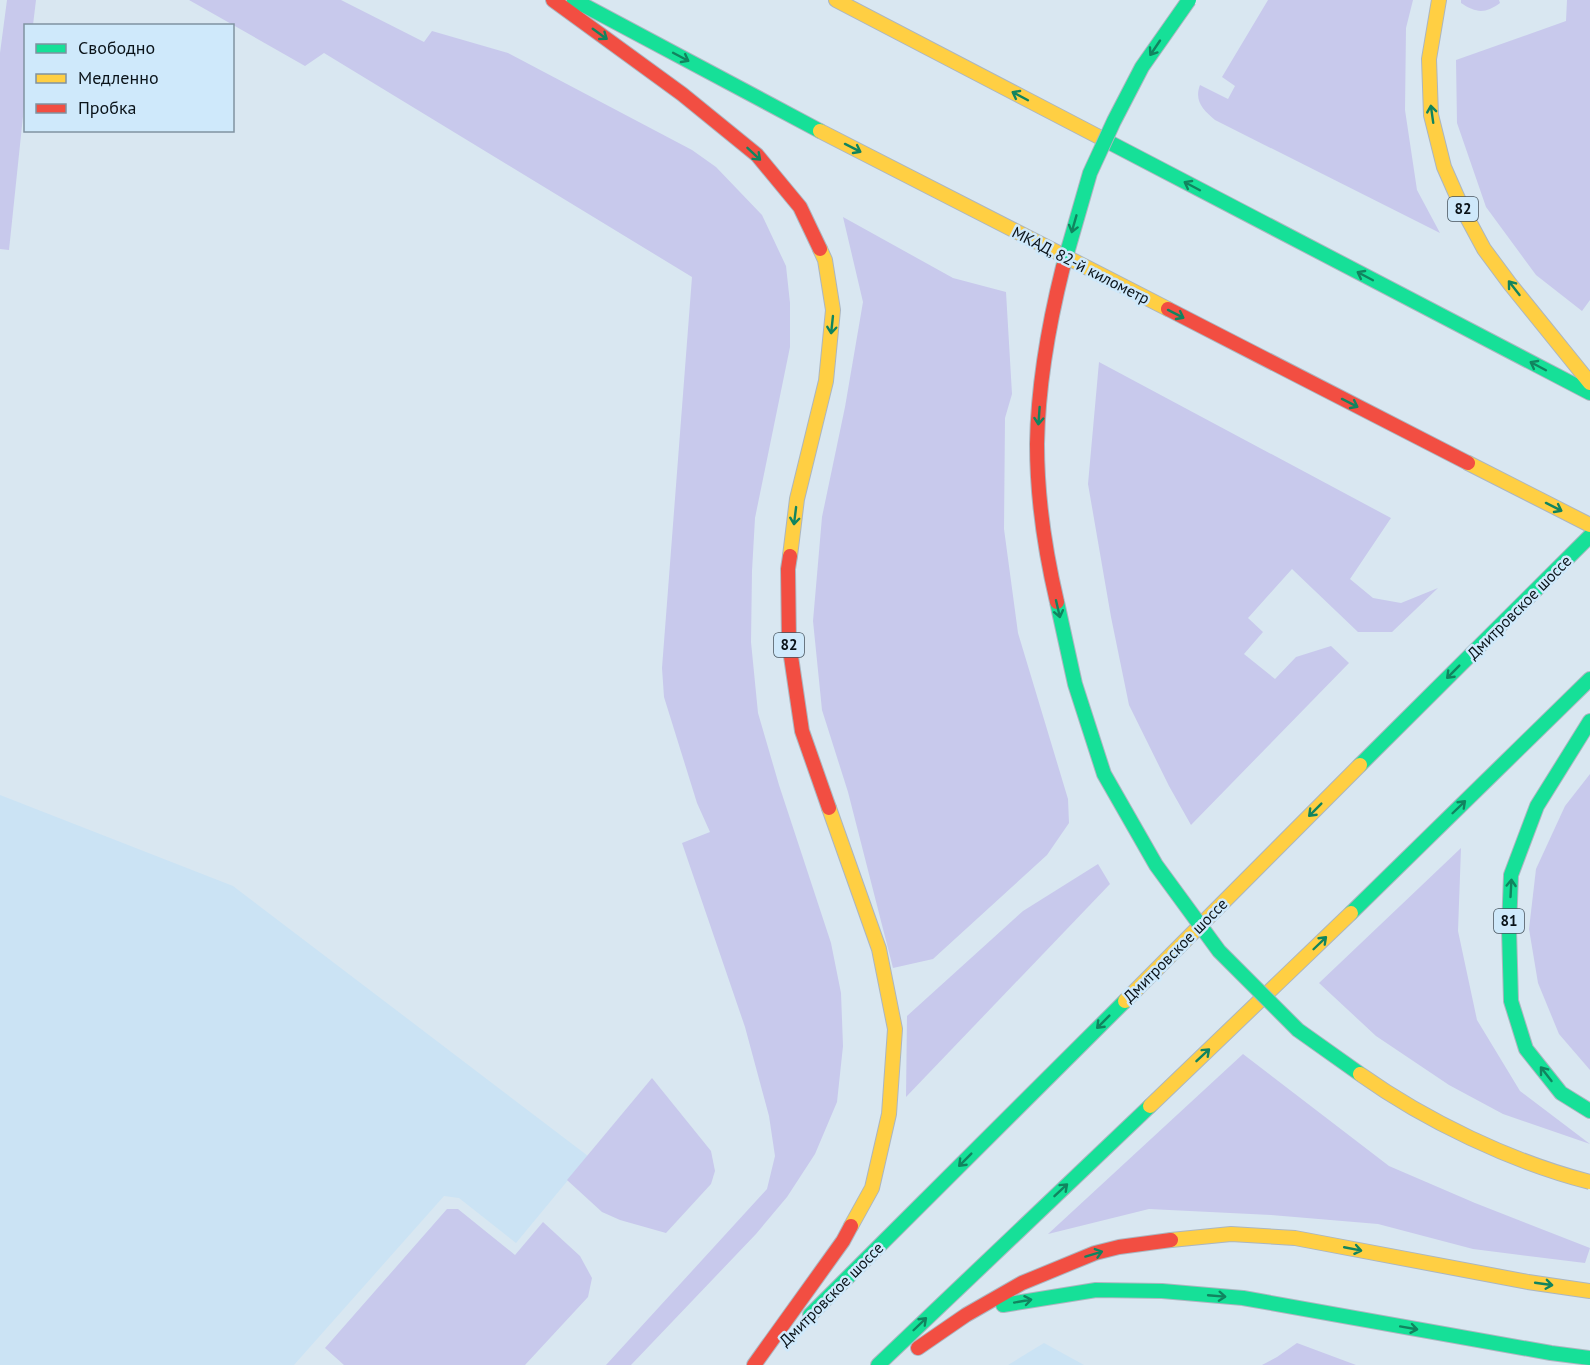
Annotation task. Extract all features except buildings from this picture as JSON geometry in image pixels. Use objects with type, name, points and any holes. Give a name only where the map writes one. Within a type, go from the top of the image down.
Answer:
[{"type":"main road","name":"82","points":[[553,0],[682,94],[757,155],[800,207],[825,260],[834,310],[826,381],[797,499],[788,569],[789,643],[802,731],[879,949],[895,1029],[889,1114],[872,1188],[843,1241],[754,1365]]},
{"type":"main road","name":"МКАД, 82-й километр","points":[[574,0],[836,140],[1590,525]]},
{"type":"main road","points":[[837,0],[1590,393]]},
{"type":"main road","points":[[1189,0],[1142,67],[1090,173],[1056,296],[1042,378],[1037,443],[1039,492],[1049,568],[1075,684],[1104,774],[1156,866],[1219,951],[1298,1030],[1386,1093],[1475,1141],[1563,1175],[1590,1182]]},
{"type":"main road","name":"82","points":[[1439,0],[1429,59],[1431,115],[1444,167],[1484,249],[1590,383]]},
{"type":"main road","name":"Дмитровское шоссе","points":[[760,1365],[1590,536]]},
{"type":"main road","points":[[878,1365],[1278,984],[1590,679]]},
{"type":"main road","name":"81","points":[[1590,721],[1537,806],[1511,875],[1509,929],[1511,1001],[1526,1048],[1561,1093],[1590,1111]]},
{"type":"main road","points":[[891,1365],[966,1315],[1022,1282],[1095,1253],[1119,1247],[1173,1240],[1231,1234],[1295,1238],[1528,1282],[1590,1290]]},
{"type":"main road","points":[[966,1315],[1013,1303],[1096,1290],[1155,1290],[1243,1298],[1590,1358]]},
{"type":"shaded area","points":[[7,0],[36,0],[33,24],[24,24],[24,107],[9,250],[0,249],[0,53]]},
{"type":"shaded area","points":[[189,0],[341,0],[424,42],[432,31],[508,53],[692,150],[716,167],[762,215],[786,266],[790,303],[790,347],[755,518],[751,642],[758,713],[831,943],[841,993],[843,1046],[837,1102],[815,1154],[787,1197],[756,1234],[631,1365],[606,1365],[767,1189],[775,1156],[769,1116],[745,1027],[682,843],[710,832],[697,803],[664,697],[662,668],[692,277],[324,53],[305,66]]},
{"type":"shaded area","points":[[1268,0],[1413,0],[1406,28],[1405,110],[1417,190],[1440,233],[1215,120],[1203,109],[1198,96],[1200,85],[1228,99],[1235,86],[1222,77]]},
{"type":"shaded area","points":[[1461,0],[1499,0],[1500,3],[1490,9],[1480,11],[1466,6],[1461,3]]},
{"type":"shaded area","points":[[1567,0],[1590,0],[1590,300],[1582,311],[1536,275],[1486,207],[1457,123],[1456,60],[1566,21]]},
{"type":"shaded area","points":[[843,217],[953,278],[1006,292],[1012,394],[1005,418],[1004,529],[1018,633],[1068,799],[1069,823],[1047,855],[933,959],[893,968],[848,792],[822,710],[813,621],[822,517],[845,407],[863,302]]},
{"type":"shaded area","points":[[1099,362],[1391,518],[1350,579],[1373,598],[1401,603],[1438,588],[1392,632],[1358,632],[1292,569],[1248,618],[1263,632],[1244,654],[1275,679],[1296,657],[1331,646],[1349,663],[1191,825],[1129,705],[1111,617],[1088,484]]},
{"type":"shaded area","points":[[1590,774],[1590,1070],[1559,1034],[1538,983],[1529,929],[1536,869],[1565,806]]},
{"type":"shaded area","points":[[0,795],[233,886],[588,1156],[516,1243],[459,1198],[444,1196],[294,1365],[0,1365]]},
{"type":"shaded area","points":[[1461,848],[1458,931],[1477,1020],[1520,1091],[1590,1144],[1503,1114],[1449,1085],[1376,1036],[1319,983]]},
{"type":"shaded area","points":[[1098,864],[1110,884],[906,1097],[907,1016],[1023,911]]},
{"type":"shaded area","points":[[1243,1054],[1389,1166],[1590,1248],[1585,1263],[1473,1249],[1378,1224],[1271,1215],[1149,1209],[1048,1234]]},
{"type":"shaded area","points":[[652,1078],[711,1151],[715,1171],[711,1184],[666,1233],[620,1220],[602,1212],[567,1180]]},
{"type":"shaded area","points":[[447,1209],[458,1209],[515,1255],[543,1222],[580,1256],[592,1278],[588,1297],[525,1365],[344,1365],[325,1348]]},
{"type":"shaded area","points":[[1044,1343],[1084,1365],[1008,1365]]},
{"type":"shaded area","points":[[1297,1343],[1356,1365],[1262,1365]]},
{"type":"traffic: fast","points":[[574,0],[820,131]]},
{"type":"traffic: fast","points":[[1063,267],[1090,173],[1114,121],[1142,67],[1189,0]]},
{"type":"traffic: fast","points":[[1101,138],[1590,393]]},
{"type":"traffic: fast","points":[[1360,765],[1590,536]]},
{"type":"traffic: fast","points":[[1057,602],[1075,684],[1104,774],[1156,865],[1219,951],[1298,1030],[1360,1074]]},
{"type":"traffic: fast","points":[[1351,913],[1590,679]]},
{"type":"traffic: fast","points":[[1590,721],[1537,806],[1511,875],[1509,929],[1511,1001],[1526,1049],[1561,1093],[1590,1111]]},
{"type":"traffic: fast","points":[[810,1315],[1125,1001]]},
{"type":"traffic: fast","points":[[878,1365],[1150,1106]]},
{"type":"traffic: fast","points":[[1003,1305],[1096,1290],[1162,1291],[1243,1298],[1590,1358]]},
{"type":"traffic: slow","points":[[836,0],[1101,138]]},
{"type":"traffic: slow","points":[[1439,0],[1429,59],[1431,115],[1444,167],[1484,249],[1590,383]]},
{"type":"traffic: slow","points":[[820,131],[1168,309]]},
{"type":"traffic: slow","points":[[790,556],[797,499],[826,381],[833,310],[825,260],[820,249]]},
{"type":"traffic: slow","points":[[1468,463],[1590,525]]},
{"type":"traffic: slow","points":[[1125,1001],[1360,765]]},
{"type":"traffic: slow","points":[[829,808],[879,949],[895,1029],[889,1114],[872,1188],[851,1226]]},
{"type":"traffic: slow","points":[[1150,1106],[1351,913]]},
{"type":"traffic: slow","points":[[1360,1074],[1413,1108],[1470,1138],[1530,1163],[1590,1182]]},
{"type":"traffic: slow","points":[[1171,1240],[1231,1234],[1295,1238],[1528,1282],[1590,1291]]},
{"type":"traffic: jam","points":[[553,0],[682,94],[757,155],[800,207],[820,249]]},
{"type":"traffic: jam","points":[[1057,602],[1042,524],[1037,444],[1045,355],[1063,267]]},
{"type":"traffic: jam","points":[[1168,309],[1468,463]]},
{"type":"traffic: jam","points":[[790,556],[788,569],[789,643],[802,731],[829,808]]},
{"type":"traffic: jam","points":[[754,1365],[843,1241],[851,1226]]},
{"type":"traffic: jam","points":[[918,1348],[966,1315],[1022,1283],[1095,1253],[1119,1247],[1171,1240]]}]
